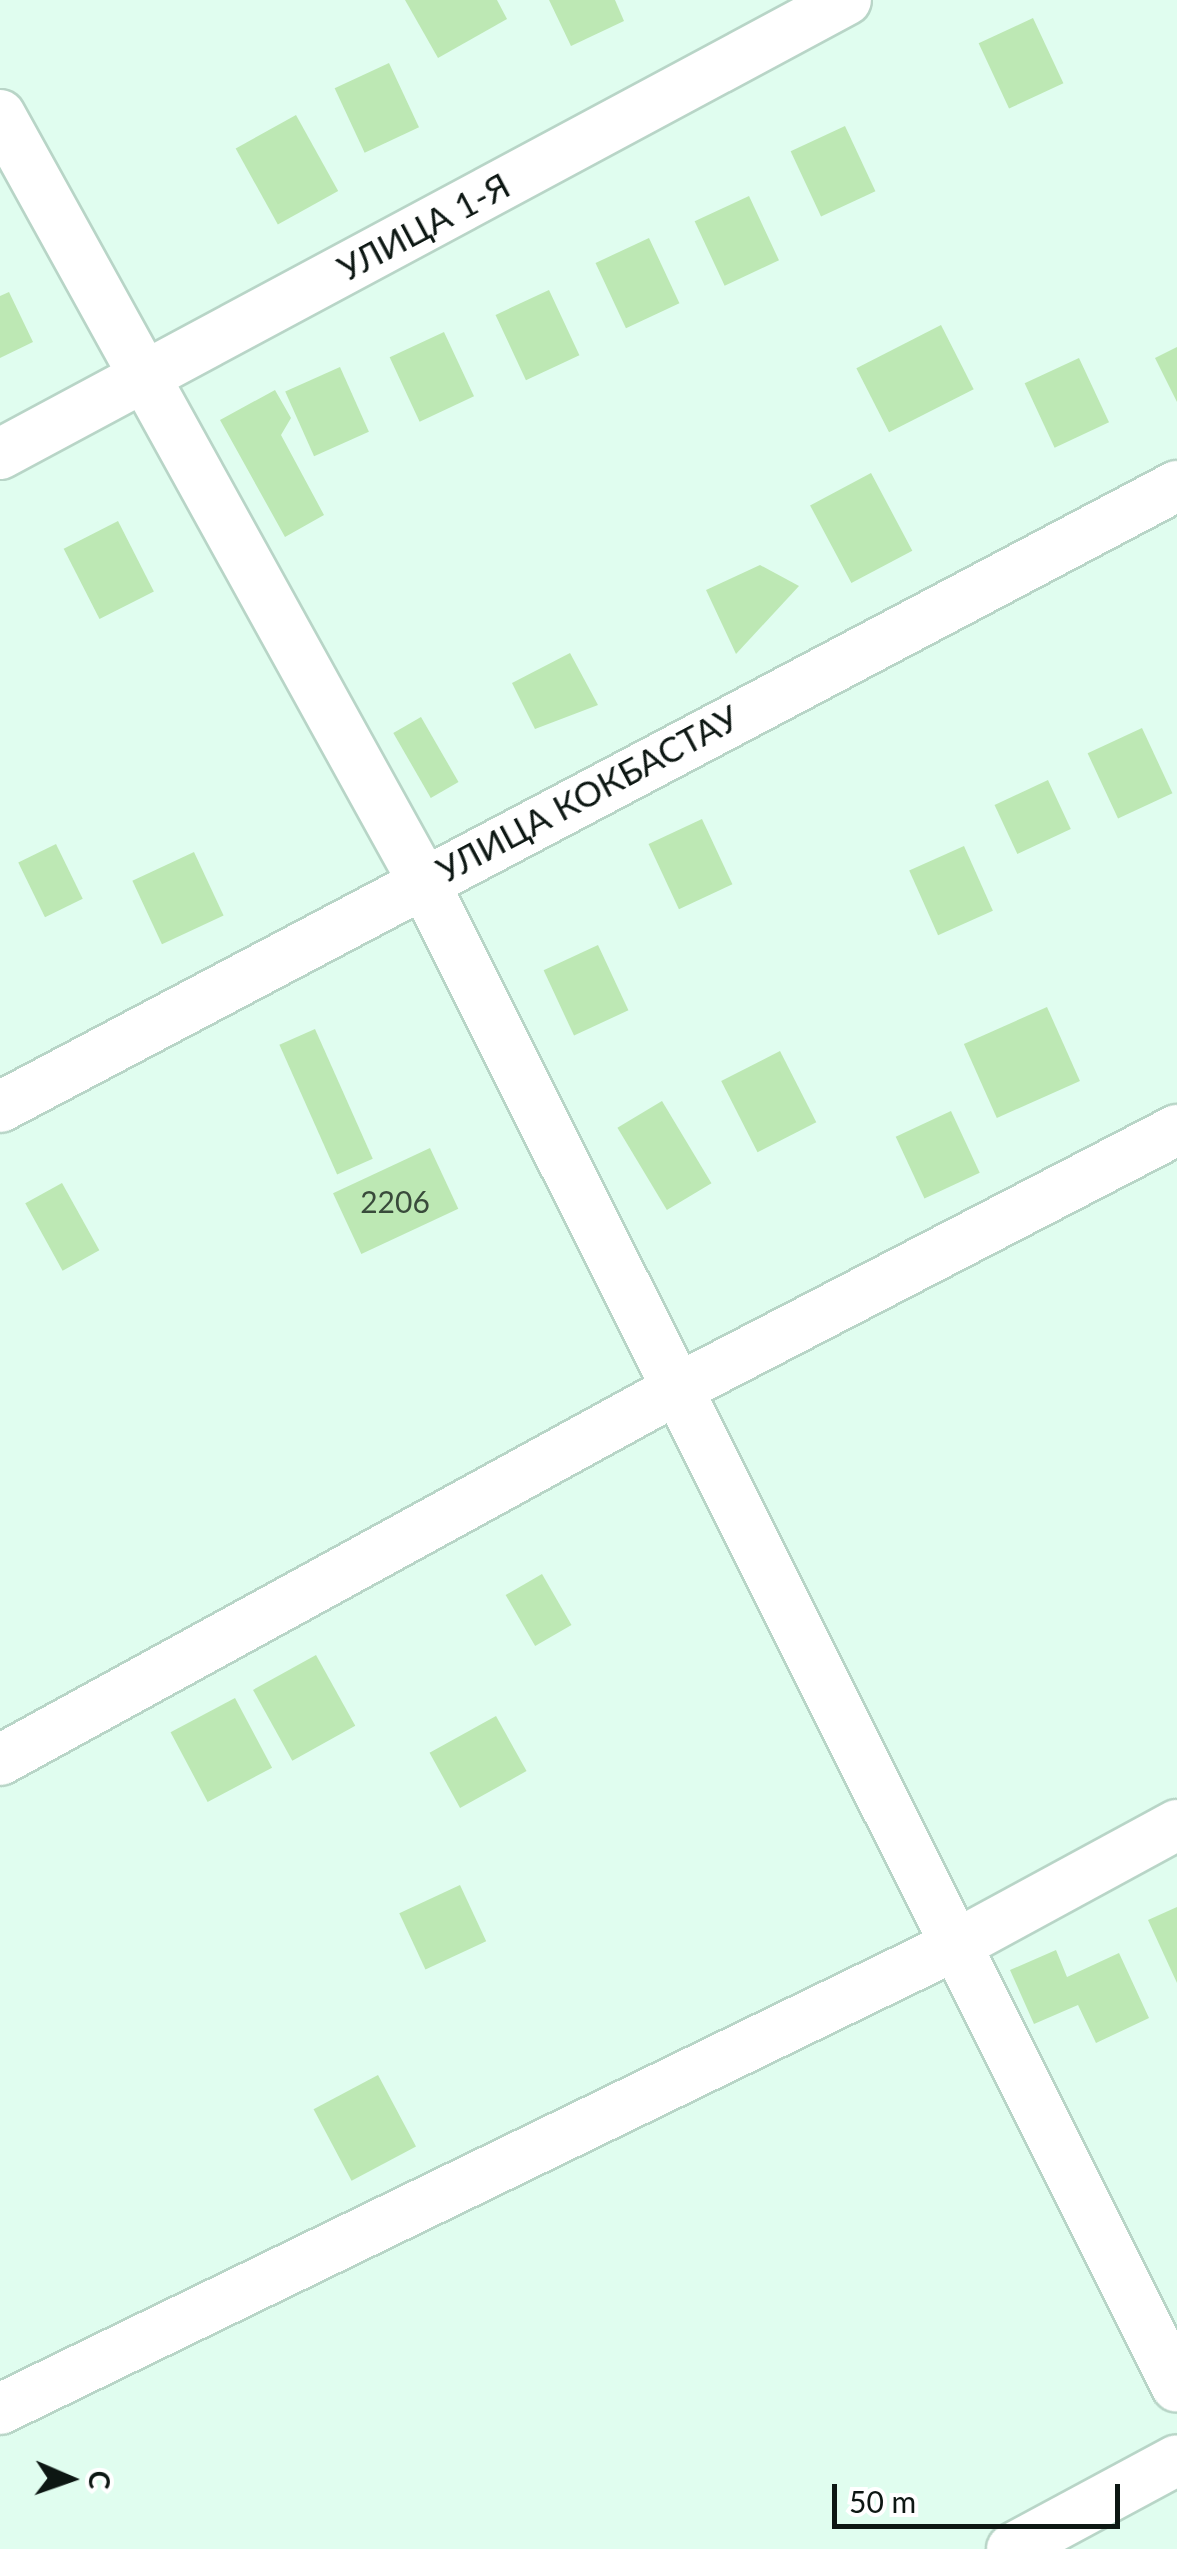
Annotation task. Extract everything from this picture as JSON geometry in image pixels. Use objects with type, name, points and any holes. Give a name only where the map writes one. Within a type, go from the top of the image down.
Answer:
[{"type":"street","name":"УЛИЦА 1-Я","points":[[0,454],[846,0]]},
{"type":"street","points":[[0,115],[140,376],[422,879],[680,1387],[954,1946],[1177,2387]]},
{"type":"street","name":"УЛИЦА КОКБАСТАУ","points":[[0,1107],[422,879],[1177,486]]},
{"type":"street","points":[[0,1760],[680,1387],[1177,1130]]},
{"type":"street","points":[[0,2409],[954,1946],[1177,1825]]},
{"type":"street","points":[[1012,2549],[1177,2460]]},
{"type":"building","points":[[405,0],[497,0],[507,19],[438,58]]},
{"type":"building","points":[[549,0],[615,0],[624,21],[571,46]]},
{"type":"building","points":[[1033,18],[1063,83],[1009,109],[979,43]]},
{"type":"building","points":[[389,63],[419,127],[365,153],[335,88]]},
{"type":"building","points":[[296,115],[338,191],[278,225],[236,148]]},
{"type":"building","points":[[845,126],[875,191],[821,217],[791,151]]},
{"type":"building","points":[[749,196],[779,260],[725,286],[695,221]]},
{"type":"building","points":[[649,238],[679,303],[626,328],[596,263]]},
{"type":"building","points":[[549,290],[579,355],[526,380],[496,315]]},
{"type":"building","points":[[9,292],[33,342],[0,358],[0,296]]},
{"type":"building","points":[[941,325],[974,389],[889,432],[856,368]]},
{"type":"building","points":[[444,332],[474,396],[420,422],[390,357]]},
{"type":"building","points":[[1177,347],[1177,402],[1155,358]]},
{"type":"building","points":[[1079,358],[1109,422],[1055,448],[1025,383]]},
{"type":"building","points":[[340,367],[369,432],[314,456],[285,391]]},
{"type":"building","points":[[275,390],[291,418],[281,435],[324,515],[285,537],[220,420]]},
{"type":"building","points":[[871,473],[912,551],[851,583],[810,505]]},
{"type":"building","points":[[118,521],[154,591],[100,619],[64,549]]},
{"type":"building","points":[[760,565],[799,586],[736,654],[706,590]]},
{"type":"building","points":[[570,653],[598,705],[535,729],[512,683]]},
{"type":"building","points":[[421,717],[459,782],[431,798],[393,733]]},
{"type":"building","points":[[1142,728],[1172,793],[1118,819],[1088,753]]},
{"type":"building","points":[[1048,780],[1071,829],[1017,854],[995,805]]},
{"type":"building","points":[[702,819],[732,884],[679,909],[649,844]]},
{"type":"building","points":[[56,844],[83,899],[45,917],[18,862]]},
{"type":"building","points":[[964,846],[993,911],[938,935],[909,870]]},
{"type":"building","points":[[194,852],[224,915],[162,944],[132,881]]},
{"type":"building","points":[[598,945],[628,1010],[574,1036],[544,970]]},
{"type":"building","points":[[1047,1007],[1080,1081],[997,1118],[964,1044]]},
{"type":"building","points":[[315,1029],[373,1159],[337,1175],[279,1045]]},
{"type":"building","points":[[780,1051],[816,1122],[758,1152],[721,1081]]},
{"type":"building","points":[[662,1101],[711,1183],[667,1210],[617,1128]]},
{"type":"building","points":[[951,1111],[980,1173],[924,1198],[896,1137]]},
{"type":"building","points":[[430,1148],[458,1209],[361,1254],[333,1193]]},
{"type":"building","points":[[62,1183],[99,1250],[63,1271],[25,1203]]},
{"type":"building","points":[[542,1574],[572,1625],[535,1646],[506,1595]]},
{"type":"building","points":[[316,1655],[355,1726],[292,1761],[253,1690]]},
{"type":"building","points":[[235,1698],[272,1768],[208,1802],[171,1732]]},
{"type":"building","points":[[496,1716],[527,1771],[460,1808],[430,1753]]},
{"type":"building","points":[[460,1885],[486,1941],[425,1970],[399,1913]]},
{"type":"building","points":[[1177,1907],[1177,1983],[1148,1920]]},
{"type":"building","points":[[1056,1950],[1067,1977],[1119,1953],[1149,2018],[1096,2043],[1078,2005],[1034,2024],[1010,1970]]},
{"type":"building","points":[[378,2075],[416,2147],[352,2181],[314,2109]]}]
